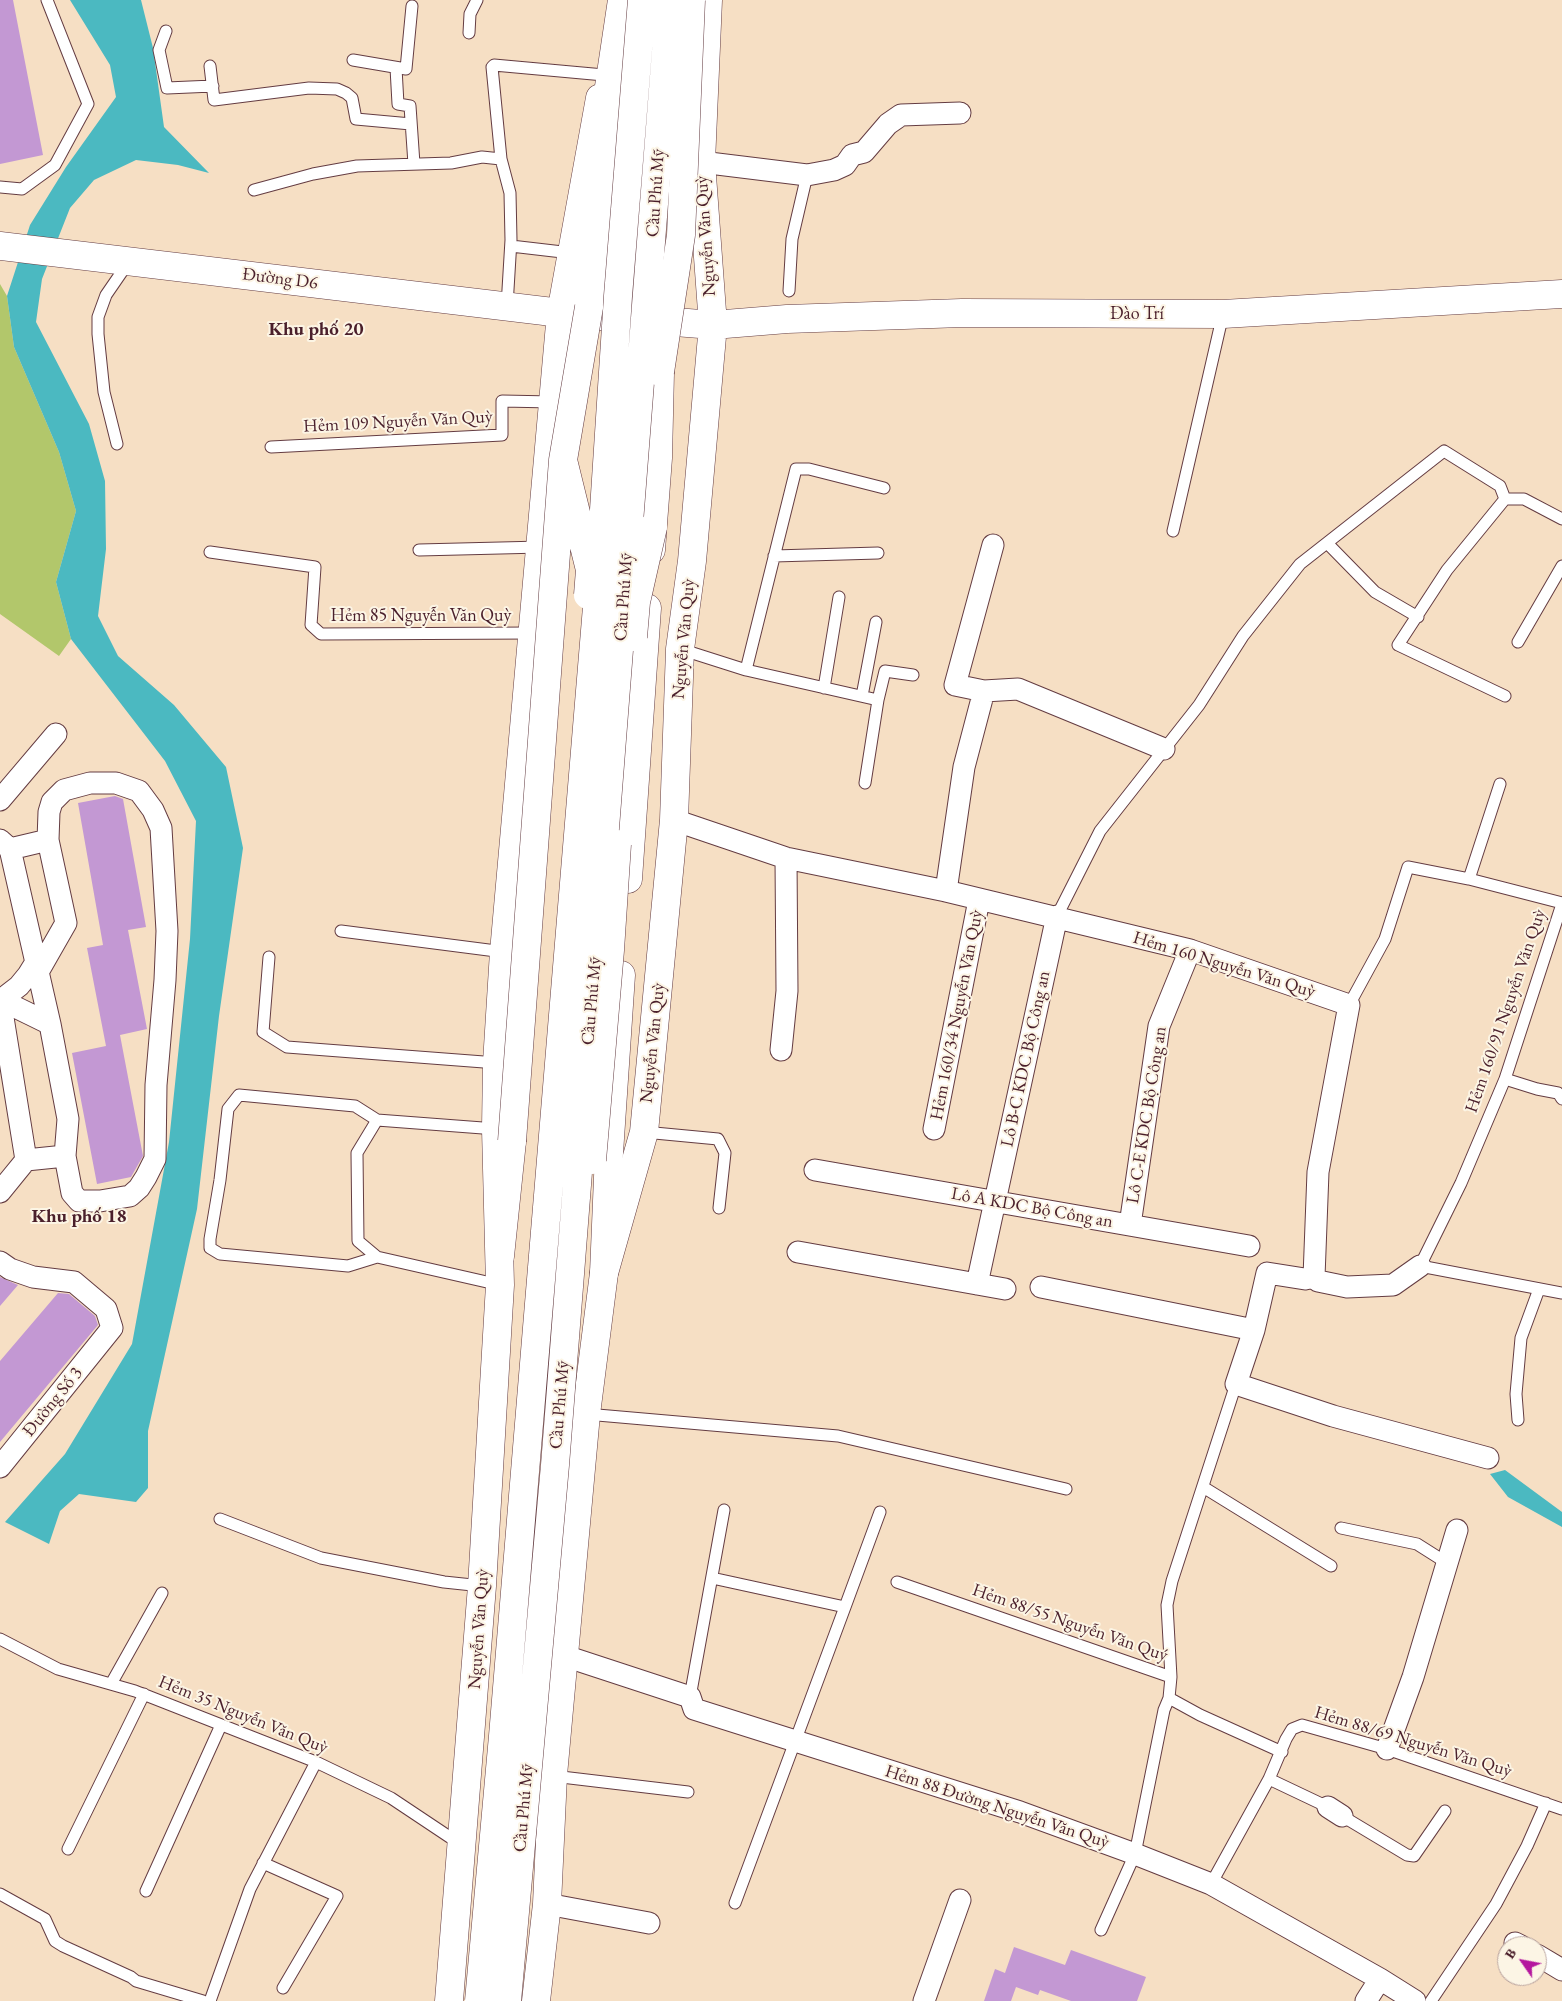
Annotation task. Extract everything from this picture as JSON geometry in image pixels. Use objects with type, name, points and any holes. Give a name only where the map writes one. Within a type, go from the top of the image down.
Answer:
[{"type":"main road","name":"Nguyễn Văn Quỳ","points":[[449,2001],[486,1531],[500,1286],[504,1135],[497,1063],[504,952],[534,633],[561,312],[604,75],[611,0]]},
{"type":"main road","name":"Cầu Phú Mỹ","points":[[589,307],[586,238],[622,0]]},
{"type":"main road","name":"Cầu Phú Mỹ","points":[[504,1135],[563,460],[641,0]]},
{"type":"main road","name":"Cầu Phú Mỹ","points":[[479,2001],[504,1726],[600,571],[618,296],[641,0]]},
{"type":"main road","name":"Cầu Phú Mỹ","points":[[609,1153],[658,458],[671,0]]},
{"type":"main road","name":"Cầu Phú Mỹ","points":[[507,2001],[555,1465],[671,0]]},
{"type":"main road","name":"Cầu Phú Mỹ","points":[[660,372],[681,235],[692,0]]},
{"type":"main road","name":"Nguyễn Văn Quỳ","points":[[604,1273],[644,1132],[674,820],[680,649],[692,561],[713,326],[701,162],[708,0]]},
{"type":"main road","name":"Đường D6","points":[[2,247],[561,312]]},
{"type":"main road","name":"Đào Trí","points":[[561,312],[713,326],[787,319],[962,313],[1223,314],[1562,294]]},
{"type":"main road","name":"Cầu Phú Mỹ","points":[[470,2001],[558,991],[581,666],[590,570],[563,460]]},
{"type":"main road","name":"Cầu Phú Mỹ","points":[[520,2001],[566,1442],[610,950],[621,778],[636,602],[653,527]]},
{"type":"main road","name":"Nguyễn Văn Quỳ","points":[[536,2001],[547,1904],[553,1776],[586,1414],[604,1273],[609,1153]]},
{"type":"main road","points":[[486,1531],[575,1536]]},
{"type":"street","points":[[701,162],[806,175],[840,168],[852,155],[864,152],[888,124],[901,115],[960,112]]},
{"type":"street","points":[[993,545],[955,685],[984,691],[1018,689],[1164,749]]},
{"type":"street","points":[[946,891],[964,767],[984,691]]},
{"type":"street","points":[[0,800],[56,734]]},
{"type":"street","points":[[0,999],[19,986],[37,967],[66,923],[48,840],[49,812],[52,802],[64,790],[90,784],[116,783],[139,791],[153,810],[161,828],[167,931],[156,1085],[155,1159],[146,1177],[130,1196],[100,1201],[79,1201],[72,1193],[65,1156],[68,1119],[50,1024],[37,967],[5,844],[48,840]]},
{"type":"street","name":"Hẻm 160 Nguyễn Văn Quỳ","points":[[674,820],[786,858],[1057,916],[1190,950],[1349,1005]]},
{"type":"street","points":[[781,1050],[786,991],[786,858]]},
{"type":"street","name":"Hẻm 160/34 Nguyễn Văn Quỳ","points":[[934,1129],[979,900]]},
{"type":"street","name":"Lô B-C KDC Bộ Công an","points":[[976,1284],[1057,916]]},
{"type":"street","name":"Lô C-E KDC Bộ Công an","points":[[1130,1225],[1159,1026],[1190,950]]},
{"type":"street","points":[[0,999],[50,1024]]},
{"type":"street","points":[[0,999],[7,1081],[26,1160]]},
{"type":"street","points":[[1349,1005],[1318,1172],[1314,1276],[1318,1281],[1347,1286],[1393,1285],[1420,1266]]},
{"type":"street","points":[[0,1192],[26,1160],[65,1156]]},
{"type":"street","name":"Lô A KDC Bộ Công an","points":[[815,1170],[1249,1246]]},
{"type":"street","points":[[798,1252],[1005,1289]]},
{"type":"street","name":"Đường Số 3","points":[[0,1262],[33,1277],[74,1282],[106,1309],[112,1328],[0,1467]]},
{"type":"street","points":[[1314,1276],[1305,1279],[1267,1274],[1254,1330],[1236,1384],[1333,1416],[1488,1458]]},
{"type":"street","points":[[1041,1287],[1254,1330]]},
{"type":"street","points":[[1387,1749],[1413,1677],[1457,1530]]},
{"type":"street","name":"Hẻm 88 Đường Nguyễn Văn Quỳ","points":[[565,1656],[690,1697],[694,1709],[1020,1812],[1211,1884],[1380,1979],[1415,2001]]},
{"type":"street","points":[[924,2001],[960,1900]]},
{"type":"street","points":[[547,1904],[649,1923]]},
{"type":"street","points":[[1547,1961],[1562,1970]]},
{"type":"street","points":[[1366,2001],[1380,1979]]},
{"type":"lane","points":[[0,187],[22,189],[55,165],[88,104],[47,0]]},
{"type":"lane","points":[[469,33],[470,14],[477,0]]},
{"type":"lane","points":[[353,60],[406,69],[412,6]]},
{"type":"lane","points":[[166,32],[159,50],[167,88],[213,86]]},
{"type":"lane","points":[[507,306],[511,246],[510,193],[500,159],[492,67],[494,65],[604,75]]},
{"type":"lane","points":[[210,66],[214,100],[309,88],[337,89],[352,98],[356,119],[411,124]]},
{"type":"lane","points":[[396,68],[398,104],[410,106],[414,164]]},
{"type":"lane","points":[[254,190],[313,174],[356,166],[451,163],[482,157],[500,159]]},
{"type":"lane","points":[[789,291],[792,239],[806,175]]},
{"type":"lane","points":[[511,246],[571,253]]},
{"type":"lane","points":[[117,444],[104,392],[98,317],[106,295],[129,262]]},
{"type":"lane","points":[[1173,531],[1223,314]]},
{"type":"lane","name":"Hẻm 109 Nguyễn Văn Quỳ","points":[[271,447],[502,435],[502,401],[553,402]]},
{"type":"lane","points":[[1057,916],[1100,831],[1199,705],[1243,636],[1300,564],[1444,451],[1500,486],[1505,499]]},
{"type":"lane","points":[[746,670],[796,469],[809,469],[884,488]]},
{"type":"lane","points":[[1505,499],[1524,499],[1562,519]]},
{"type":"lane","points":[[1505,499],[1447,570],[1398,645],[1505,696]]},
{"type":"lane","points":[[1327,543],[1375,592],[1418,617]]},
{"type":"lane","points":[[419,550],[541,547]]},
{"type":"lane","name":"Hẻm 85 Nguyễn Văn Quỳ","points":[[210,552],[315,567],[311,625],[321,634],[534,633]]},
{"type":"lane","points":[[774,556],[878,553]]},
{"type":"lane","points":[[1518,642],[1562,566]]},
{"type":"lane","points":[[824,688],[839,597]]},
{"type":"lane","points":[[862,696],[876,622]]},
{"type":"lane","points":[[680,649],[746,670],[878,700]]},
{"type":"lane","points":[[865,783],[878,700],[885,671],[913,675]]},
{"type":"lane","points":[[1469,878],[1500,784]]},
{"type":"lane","points":[[1349,1005],[1385,939],[1408,867],[1469,878],[1562,903]]},
{"type":"lane","name":"Hẻm 160/91 Nguyễn Văn Quỳ","points":[[1420,1266],[1461,1182],[1505,1079],[1562,903]]},
{"type":"lane","points":[[341,931],[504,952]]},
{"type":"lane","points":[[269,957],[263,1032],[287,1047],[497,1063]]},
{"type":"lane","points":[[1505,1079],[1558,1093],[1562,1100]]},
{"type":"lane","points":[[377,1256],[348,1266],[220,1254],[210,1248],[228,1109],[234,1100],[240,1095],[355,1106],[377,1120],[504,1135]]},
{"type":"lane","points":[[377,1120],[357,1153],[358,1241],[377,1256],[500,1286]]},
{"type":"lane","points":[[644,1132],[718,1139],[726,1153],[719,1208]]},
{"type":"lane","points":[[1420,1266],[1562,1293]]},
{"type":"lane","points":[[1518,1420],[1516,1394],[1521,1338],[1540,1289]]},
{"type":"lane","name":"Hẻm 88/55 Nguyễn Văn Quý","points":[[897,1582],[1171,1677],[1167,1605],[1172,1581],[1236,1384]]},
{"type":"lane","points":[[586,1414],[838,1436],[1066,1489]]},
{"type":"lane","points":[[1203,1487],[1330,1566]]},
{"type":"lane","points":[[690,1697],[724,1510]]},
{"type":"lane","points":[[734,1903],[796,1742],[880,1512]]},
{"type":"lane","points":[[220,1519],[321,1558],[444,1582],[482,1586]]},
{"type":"lane","points":[[1341,1528],[1417,1544],[1447,1564]]},
{"type":"lane","points":[[712,1578],[845,1607]]},
{"type":"lane","points":[[111,1684],[162,1593]]},
{"type":"lane","name":"Hẻm 35 Nguyễn Văn Quỳ","points":[[0,1639],[58,1669],[144,1694],[316,1762],[391,1798],[462,1846]]},
{"type":"lane","points":[[1101,1930],[1135,1854],[1164,1710],[1169,1698],[1171,1677]]},
{"type":"lane","points":[[68,1849],[144,1694]]},
{"type":"lane","points":[[1169,1698],[1208,1719],[1282,1752]]},
{"type":"lane","points":[[146,1891],[221,1725]]},
{"type":"lane","name":"Hẻm 88/69 Nguyễn Văn Quỳ","points":[[1211,1884],[1269,1779],[1286,1739],[1292,1729],[1302,1725],[1387,1749],[1562,1809]]},
{"type":"lane","points":[[210,2001],[250,1889],[316,1762]]},
{"type":"lane","points":[[553,1776],[688,1792]]},
{"type":"lane","points":[[1269,1779],[1335,1812],[1407,1855],[1414,1856],[1445,1811]]},
{"type":"lane","points":[[1431,2001],[1496,1904],[1528,1846],[1546,1803]]},
{"type":"lane","points":[[263,1863],[337,1896],[283,1988]]},
{"type":"lane","points":[[0,1894],[45,1919],[55,1941],[63,1946],[131,1976],[136,1980],[203,2001]]},
{"type":"green space","points":[[0,284],[7,296],[14,347],[59,452],[76,511],[56,582],[71,639],[59,656],[0,614]]},
{"type":"water","points":[[70,0],[141,0],[153,48],[164,127],[209,173],[178,165],[136,160],[94,180],[70,208],[42,279],[36,322],[89,424],[105,481],[106,549],[98,616],[118,656],[174,705],[226,767],[243,848],[219,1016],[197,1209],[148,1431],[148,1488],[136,1502],[79,1494],[60,1511],[49,1544],[5,1522],[65,1454],[132,1344],[169,1142],[190,939],[196,821],[165,761],[71,639],[56,582],[76,511],[59,452],[14,347],[7,296],[30,225],[66,167],[116,97],[110,65]]},
{"type":"water","points":[[1505,1470],[1562,1512],[1562,1527],[1508,1497],[1490,1474]]},
{"type":"building","points":[[0,0],[13,0],[43,155],[0,164]]},
{"type":"building","points":[[115,796],[123,799],[146,927],[128,930],[147,1029],[120,1035],[143,1156],[131,1177],[97,1184],[72,1053],[106,1046],[87,948],[103,945],[78,803]]},
{"type":"building","points":[[0,1277],[18,1285],[0,1306]]},
{"type":"building","points":[[58,1293],[69,1294],[95,1316],[98,1325],[0,1442],[0,1361]]},
{"type":"building","points":[[1014,1947],[1065,1965],[1071,1950],[1146,1977],[1137,2001],[1071,2001],[1040,1990],[1038,1995],[1016,1987],[1011,2001],[984,2001],[995,1969],[1005,1973]]},
{"type":"district","name":"Khu phố 20","points":[[316,330]]},
{"type":"district","name":"Khu phố 18","points":[[79,1217]]}]
